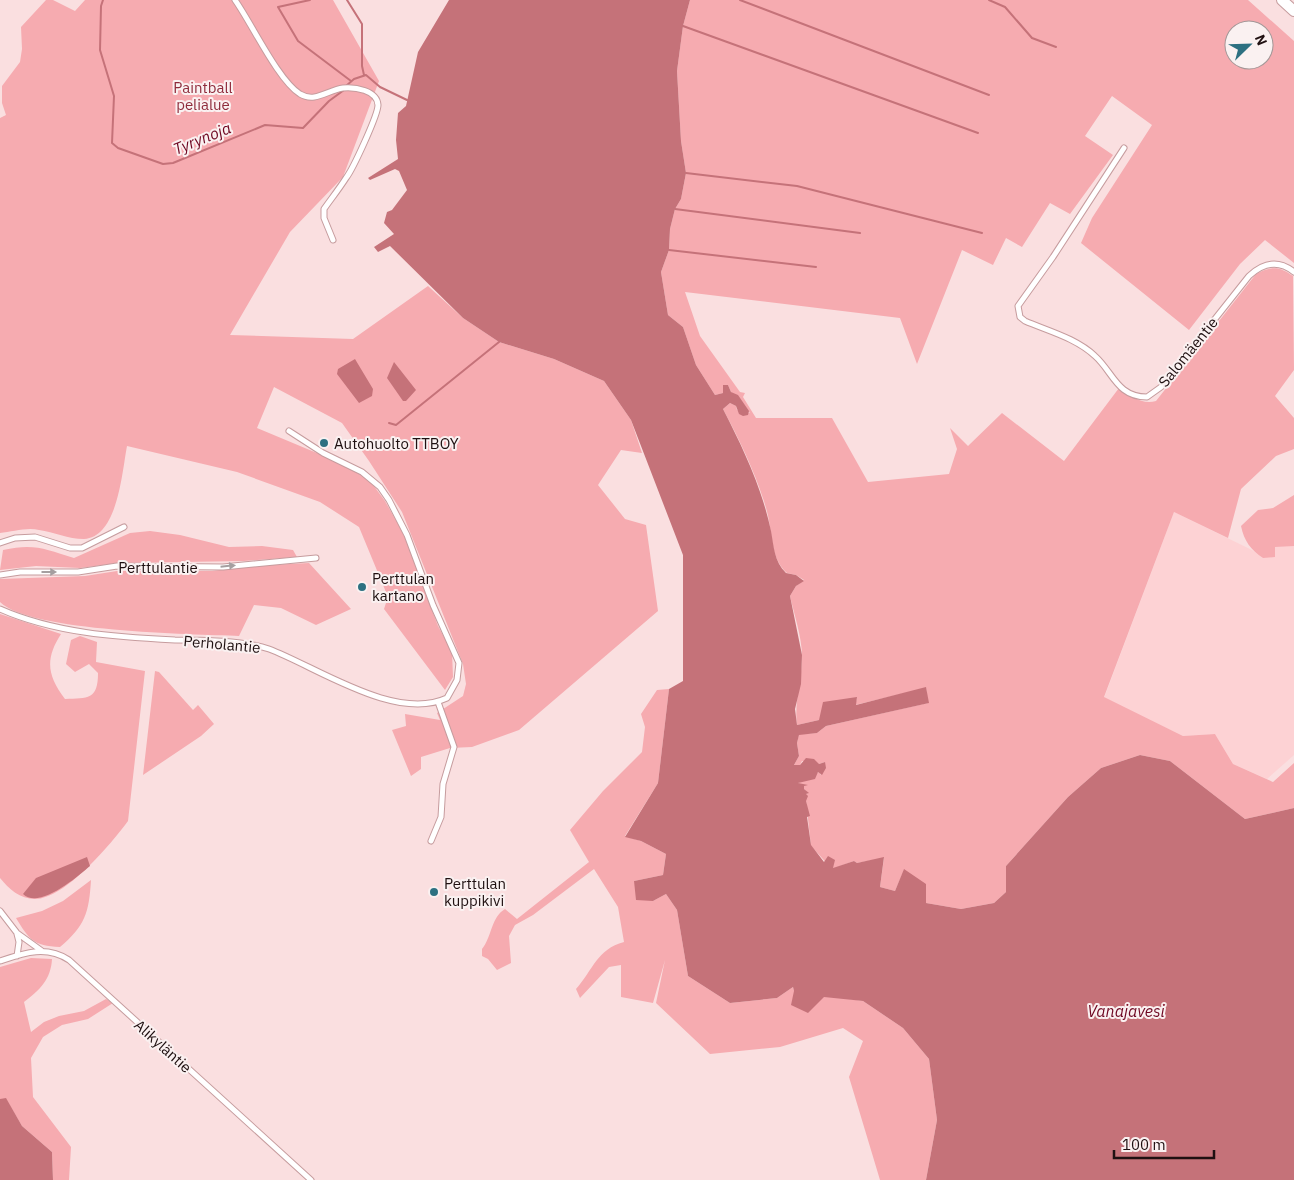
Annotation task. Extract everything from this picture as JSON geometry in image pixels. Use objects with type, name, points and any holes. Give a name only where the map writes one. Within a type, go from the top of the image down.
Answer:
[{"type":"highway","points":[[1282,0],[1294,11]]},
{"type":"street","points":[[235,0],[251,22],[280,72],[295,91],[308,98],[335,90],[358,89],[371,93],[376,100],[376,113],[347,177],[324,209],[324,218],[333,240]]},
{"type":"street","name":"Salomäentie","points":[[1124,148],[1053,257],[1018,306],[1020,317],[1067,338],[1089,351],[1097,357],[1117,385],[1132,394],[1147,397],[1161,387],[1249,276],[1258,268],[1276,264],[1294,272]]},
{"type":"street","points":[[289,431],[324,453],[362,472],[380,487],[407,535],[433,605],[454,650],[458,663],[458,672],[447,698],[438,702],[454,747],[443,784],[441,817],[431,841]]},
{"type":"street","points":[[0,543],[15,538],[35,537],[70,548],[82,548],[124,527]]},
{"type":"street","name":"Perttulantie","points":[[0,574],[78,572],[117,566],[223,567],[316,558]]},
{"type":"street","name":"Perholantie","points":[[0,609],[22,619],[129,638],[210,641],[267,648],[361,691],[400,702],[438,702]]},
{"type":"street","points":[[0,911],[17,933],[42,951]]},
{"type":"street","points":[[17,933],[19,942],[17,956]]},
{"type":"street","name":"Alikyläntie","points":[[0,962],[17,956],[49,950],[69,960],[311,1180]]},
{"type":"shaded area","points":[[1174,512],[1252,550],[1263,558],[1274,547],[1294,545],[1294,755],[1267,779],[1233,764],[1215,734],[1183,736],[1104,698]]},
{"type":"green space","name":"Paintball pelialue","points":[[46,0],[53,0],[75,11],[85,0],[333,0],[379,81],[343,177],[290,232],[230,335],[353,339],[428,286],[463,318],[499,342],[554,359],[604,381],[631,420],[642,453],[621,450],[598,485],[625,519],[646,525],[658,611],[519,730],[472,747],[450,748],[421,757],[421,769],[411,776],[392,730],[406,726],[405,714],[440,720],[437,713],[463,696],[466,684],[463,664],[402,512],[369,461],[342,423],[274,387],[257,428],[348,466],[371,482],[385,501],[403,533],[438,626],[452,652],[453,677],[445,690],[384,609],[388,597],[359,527],[320,502],[237,472],[127,446],[120,486],[111,516],[104,527],[95,535],[78,539],[34,529],[0,533],[0,118],[6,115],[2,103],[2,86],[20,62],[22,49],[21,27]]},
{"type":"green space","points":[[690,0],[1248,0],[1270,20],[1224,20],[1224,70],[1274,70],[1274,23],[1294,41],[1294,263],[1265,240],[1240,264],[1189,330],[1081,243],[1092,218],[1152,125],[1112,96],[1085,136],[1113,155],[1070,214],[1050,203],[1022,247],[1006,238],[993,265],[962,250],[917,364],[900,318],[685,292],[700,336],[740,392],[745,393],[743,397],[756,418],[832,418],[868,482],[949,474],[957,449],[950,428],[968,446],[1002,413],[1064,461],[1119,388],[1141,401],[1156,401],[1256,274],[1275,268],[1284,270],[1293,276],[1294,370],[1275,396],[1294,418],[1294,449],[1276,456],[1241,489],[1228,538],[1174,512],[1104,697],[1183,736],[1215,734],[1233,764],[1273,782],[1294,763],[1294,808],[1245,819],[1170,761],[1140,755],[1101,768],[1068,797],[1006,866],[1006,892],[994,903],[961,909],[926,903],[904,870],[895,891],[880,887],[884,858],[857,863],[854,861],[832,869],[811,846],[806,801],[806,794],[808,793],[798,783],[819,772],[821,775],[825,762],[819,764],[802,761],[800,765],[794,765],[799,756],[797,743],[799,734],[817,733],[826,726],[928,703],[926,688],[855,705],[857,698],[819,720],[797,725],[796,716],[802,649],[790,596],[796,586],[804,580],[796,575],[787,573],[777,559],[762,495],[741,445],[723,409],[730,403],[736,406],[737,410],[750,413],[731,392],[728,385],[725,385],[723,393],[715,395],[696,365],[683,327],[668,315],[661,272],[669,250],[670,229],[675,209],[681,199],[686,173],[681,141],[677,71],[683,26]]},
{"type":"green space","points":[[1294,495],[1294,546],[1275,547],[1275,557],[1263,558],[1249,545],[1241,526],[1258,510],[1273,508]]},
{"type":"green space","points":[[150,531],[180,535],[229,547],[262,546],[293,550],[297,557],[244,561],[118,563],[80,568],[36,566],[0,570],[3,550],[31,547],[74,558],[130,533]]},
{"type":"green space","points":[[309,563],[351,609],[316,625],[281,608],[254,605],[239,636],[114,630],[77,625],[44,620],[17,612],[0,602],[0,579],[85,576],[117,571],[212,571],[248,566]]},
{"type":"green space","points":[[0,614],[61,634],[52,651],[50,667],[55,682],[65,699],[90,696],[94,693],[98,682],[98,673],[89,664],[75,672],[66,664],[71,640],[80,636],[97,642],[96,662],[145,671],[128,821],[99,856],[73,880],[47,897],[35,899],[15,893],[0,878]]},
{"type":"green space","points":[[155,671],[159,672],[193,710],[198,705],[214,724],[201,736],[143,775]]},
{"type":"green space","points":[[669,689],[658,783],[625,836],[641,841],[666,854],[663,875],[634,881],[653,901],[666,894],[677,910],[688,976],[730,1003],[777,998],[793,987],[794,991],[863,1001],[903,1028],[929,1059],[937,1120],[926,1180],[880,1180],[849,1077],[863,1041],[843,1028],[780,1047],[710,1054],[656,1003],[665,960],[653,1003],[621,997],[621,965],[609,967],[580,998],[576,989],[596,961],[615,945],[624,942],[618,907],[594,869],[533,915],[515,925],[509,936],[511,963],[497,970],[488,959],[482,956],[482,949],[500,913],[505,909],[517,919],[589,862],[570,830],[603,791],[642,752],[645,727],[641,714],[657,690]]},
{"type":"green space","points":[[91,880],[89,901],[84,918],[75,932],[60,947],[44,945],[33,940],[16,918],[42,911],[63,901]]},
{"type":"green space","points":[[31,958],[52,959],[44,984],[24,1002],[31,1032],[44,1022],[59,1016],[84,1011],[106,999],[113,1003],[88,1019],[62,1025],[43,1037],[31,1058],[33,1097],[71,1147],[69,1180],[53,1180],[52,1152],[22,1126],[6,1099],[0,1099],[0,967]]},
{"type":"water","name":"Vanajavesi","points":[[449,0],[690,0],[683,26],[677,71],[681,141],[686,173],[681,199],[675,209],[670,229],[669,250],[661,272],[668,315],[683,327],[696,365],[715,395],[723,393],[723,385],[728,385],[731,392],[738,395],[749,411],[748,415],[743,416],[739,414],[736,406],[730,403],[723,409],[745,453],[763,499],[779,564],[786,573],[796,575],[804,581],[796,586],[790,596],[802,655],[801,684],[795,709],[797,725],[819,720],[823,702],[857,697],[856,705],[926,687],[929,703],[826,726],[817,733],[799,735],[797,743],[799,756],[794,765],[800,765],[806,758],[814,759],[819,764],[825,762],[826,768],[822,775],[818,772],[815,779],[798,783],[808,785],[804,786],[804,789],[809,793],[806,794],[808,796],[806,801],[810,816],[807,817],[811,845],[824,862],[828,856],[835,860],[833,868],[854,861],[857,863],[884,857],[880,887],[895,891],[904,869],[926,884],[926,903],[961,909],[994,903],[1006,892],[1006,866],[1068,797],[1101,768],[1140,755],[1170,761],[1245,819],[1294,808],[1294,1180],[926,1180],[937,1120],[929,1059],[903,1028],[863,1001],[824,997],[808,1013],[791,1005],[793,987],[777,998],[730,1003],[688,976],[677,910],[666,894],[653,901],[636,900],[634,881],[663,875],[666,854],[641,841],[625,837],[658,783],[669,689],[683,681],[683,555],[631,420],[604,381],[554,359],[499,342],[463,318],[390,246],[378,252],[374,247],[394,234],[384,223],[387,212],[392,210],[407,190],[399,171],[395,169],[370,180],[368,178],[398,159],[396,140],[398,113],[406,106],[418,52]]},
{"type":"water","points":[[355,359],[373,389],[372,396],[359,403],[337,374],[338,369]]},
{"type":"water","points":[[394,362],[416,390],[406,401],[403,401],[387,378]]},
{"type":"water","points":[[87,857],[90,866],[58,890],[38,898],[30,898],[23,894],[36,878]]},
{"type":"water","points":[[6,1098],[22,1126],[52,1152],[53,1180],[0,1180],[0,1099]]},
{"type":"waterway","name":"Tyrynoja","points":[[103,0],[101,6],[100,50],[114,96],[112,143],[118,148],[163,164],[173,163],[265,125],[303,128],[329,101],[344,90]]},
{"type":"waterway","points":[[310,0],[278,7],[298,41],[351,81]]},
{"type":"waterway","points":[[347,0],[362,24],[362,66],[364,75]]},
{"type":"waterway","points":[[740,0],[989,95]]},
{"type":"waterway","points":[[989,0],[1005,7],[1032,38],[1056,47]]},
{"type":"waterway","points":[[683,26],[978,133]]},
{"type":"waterway","name":"Tyrynoja","points":[[346,86],[354,79],[366,75],[380,87],[407,100]]},
{"type":"waterway","points":[[686,173],[797,186],[982,233]]},
{"type":"waterway","points":[[675,209],[860,233]]},
{"type":"waterway","points":[[669,250],[816,267]]},
{"type":"waterway","points":[[389,423],[396,425],[499,342]]},
{"type":"place","name":"Autohuolto TTBOY","points":[[324,443]]},
{"type":"place","name":"Perttulan kartano","points":[[362,587]]},
{"type":"place","name":"Perttulan kuppikivi","points":[[434,892]]}]
